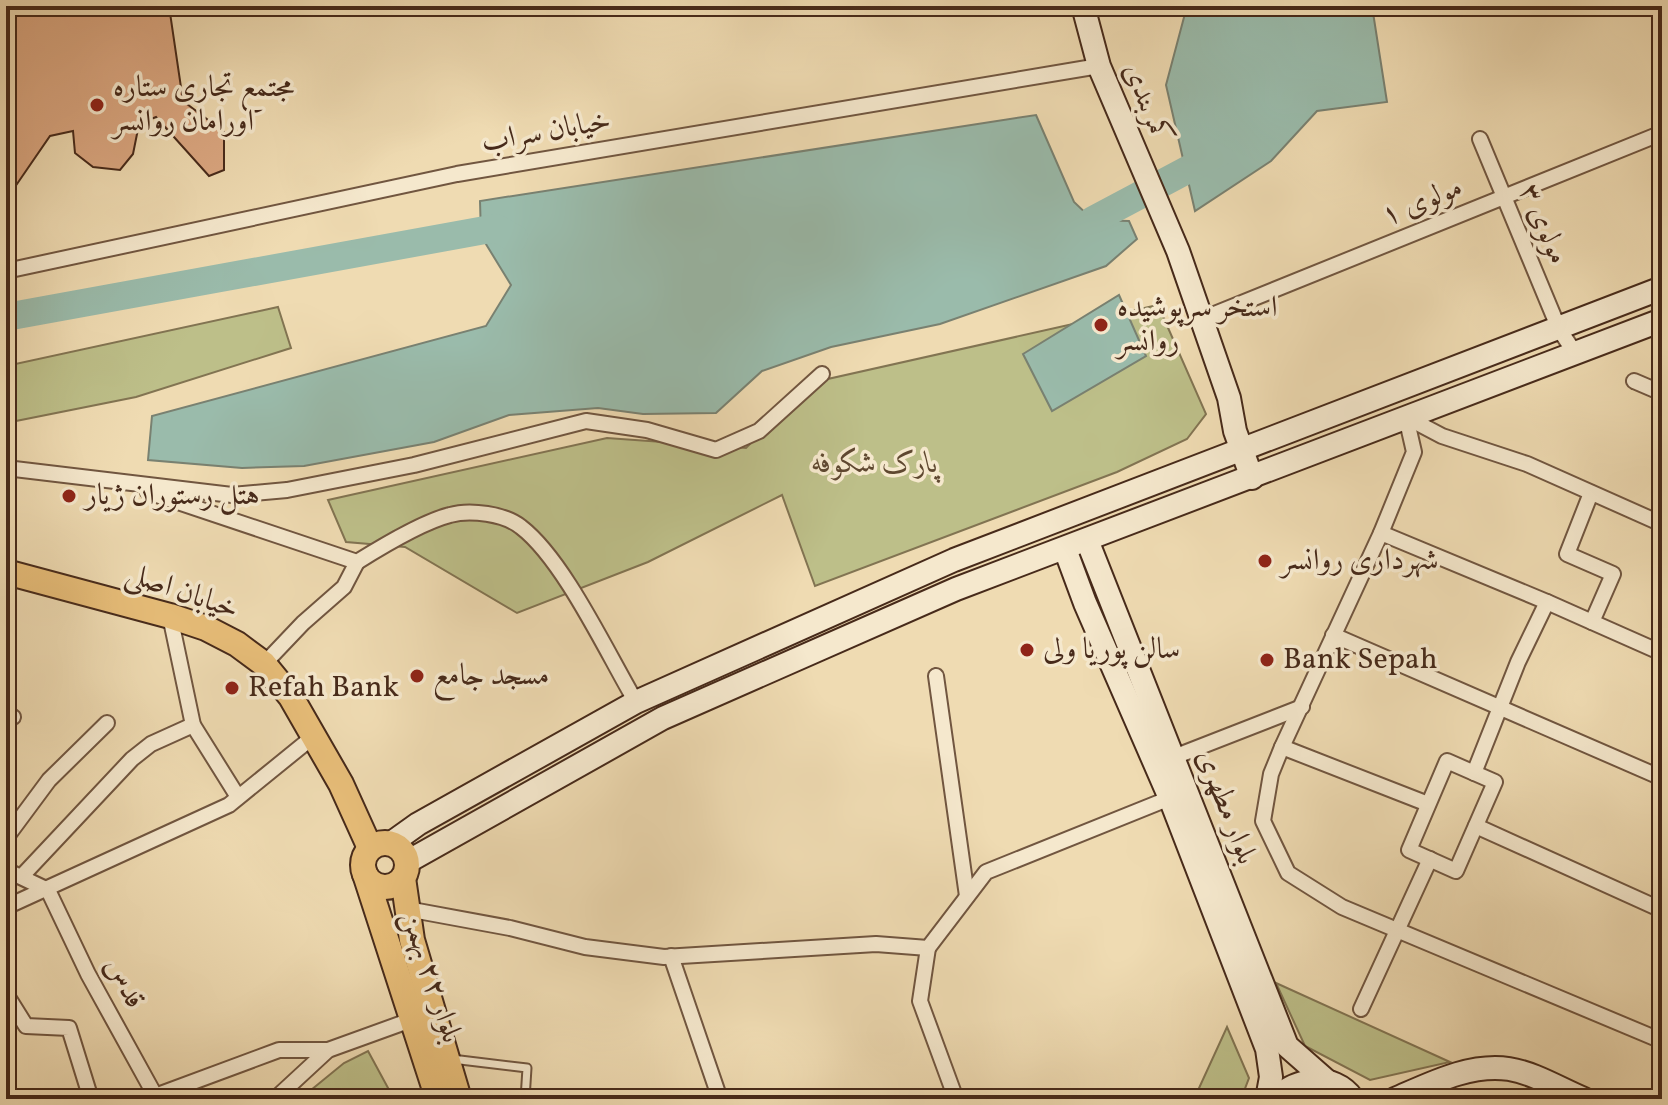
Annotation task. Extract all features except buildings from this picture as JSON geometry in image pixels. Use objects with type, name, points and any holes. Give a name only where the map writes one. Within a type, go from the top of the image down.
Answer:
[{"type":"main road","name":"کمربندی","points":[[1083,6],[1099,66],[1178,251],[1229,398],[1252,478]]},
{"type":"main road","points":[[1662,288],[954,560],[636,702],[418,824],[393,858],[393,886],[381,887],[365,874],[363,860],[393,858],[663,718],[902,612],[1662,320]]},
{"type":"main road","name":"بلوار مطهری","points":[[1087,540],[1287,1046],[1353,1099]]},
{"type":"main road","name":"بلوار مطهری","points":[[1065,549],[1085,603],[1170,798],[1267,1049],[1271,1077],[1267,1099]]},
{"type":"main road","name":"خیابان اصلی","points":[[6,572],[206,628],[227,638],[264,664],[291,697],[341,784],[393,858]]},
{"type":"main road","points":[[893,587],[902,612]]},
{"type":"main road","name":"بلوار ۲۲ بهمن","points":[[393,858],[412,940],[459,1099]]},
{"type":"main road","name":"بلوار ۲۲ بهمن","points":[[365,874],[438,1099]]},
{"type":"main road","points":[[1395,1099],[1482,1068],[1509,1069],[1527,1074],[1584,1099]]},
{"type":"main road","points":[[1275,1099],[1287,1088],[1307,1080],[1328,1082]]},
{"type":"street","name":"خیابان سراب","points":[[6,271],[457,174],[1099,66]]},
{"type":"street","name":"مولوی ۱","points":[[1202,319],[1662,133]]},
{"type":"street","name":"مولوی ۳","points":[[1480,139],[1559,329],[1575,353]]},
{"type":"street","points":[[6,468],[232,495],[287,490],[414,465],[586,421],[647,430],[716,450],[759,431],[822,374]]},
{"type":"street","points":[[1634,381],[1662,393]]},
{"type":"street","points":[[1406,417],[1442,436],[1527,464],[1662,524]]},
{"type":"street","points":[[1406,417],[1414,452],[1381,533],[1282,747],[1271,774],[1263,821],[1288,873],[1342,907],[1662,1041]]},
{"type":"street","points":[[117,482],[357,562]]},
{"type":"street","points":[[1591,493],[1567,554],[1613,574],[1592,622]]},
{"type":"street","points":[[264,664],[303,623],[344,587],[357,562],[386,543],[451,514],[488,514],[519,525],[543,549],[568,585],[636,702]]},
{"type":"street","points":[[1381,533],[1662,653]]},
{"type":"street","points":[[1474,773],[1499,707],[1547,602]]},
{"type":"street","points":[[170,616],[193,725],[238,797]]},
{"type":"street","points":[[1333,635],[1662,778]]},
{"type":"street","points":[[936,676],[967,896]]},
{"type":"street","points":[[1174,757],[1302,707]]},
{"type":"street","points":[[6,838],[49,780],[107,723]]},
{"type":"street","points":[[22,876],[132,759],[151,744],[193,725]]},
{"type":"street","points":[[6,907],[229,805],[314,736]]},
{"type":"street","points":[[1282,747],[1428,804]]},
{"type":"street","points":[[1447,761],[1474,773],[1495,782],[1456,871],[1409,850],[1447,761]]},
{"type":"street","points":[[956,1099],[920,1001],[928,948],[986,872],[1170,798]]},
{"type":"street","points":[[1476,826],[1662,910]]},
{"type":"street","points":[[1361,1009],[1430,859]]},
{"type":"street","points":[[6,870],[48,890]]},
{"type":"street","name":"قدس","points":[[48,890],[88,974],[156,1097]]},
{"type":"street","points":[[407,909],[510,928],[585,947],[671,956],[876,944],[928,948]]},
{"type":"street","points":[[671,956],[720,1099]]},
{"type":"street","points":[[6,994],[26,1026],[69,1028],[91,1099]]},
{"type":"street","points":[[156,1097],[279,1050],[328,1050],[411,1020]]},
{"type":"street","points":[[275,1099],[328,1050]]},
{"type":"lane","points":[[445,1058],[527,1068],[525,1099]]},
{"type":"green space","name":"پارک شکوفه","points":[[1158,305],[1206,414],[1187,439],[1117,472],[815,586],[782,495],[648,562],[517,613],[405,547],[346,542],[328,500],[607,438],[746,448],[810,383]]},
{"type":"green space","points":[[278,307],[291,348],[136,397],[6,423],[6,366]]},
{"type":"green space","points":[[1276,983],[1450,1062],[1370,1080],[1305,1046]]},
{"type":"green space","points":[[1227,1027],[1249,1078],[1241,1099],[1194,1099]]},
{"type":"green space","points":[[368,1051],[394,1099],[300,1099],[344,1063]]},
{"type":"shaded area","points":[[1187,6],[1372,6],[1387,102],[1317,111],[1271,161],[1195,211],[1166,85]]},
{"type":"shaded area","points":[[1036,115],[1074,202],[1093,220],[1129,221],[1137,239],[1106,266],[940,324],[831,347],[762,371],[716,413],[643,414],[598,408],[509,415],[434,442],[304,466],[242,468],[148,460],[152,416],[486,326],[511,285],[481,236],[480,201]]},
{"type":"shaded area","name":"استخر سرپوشیده روانسر","points":[[1119,295],[1146,356],[1052,411],[1023,354]]},
{"type":"waterway","points":[[1067,245],[1093,220],[1219,153]]},
{"type":"waterway","points":[[6,317],[496,228],[514,238]]},
{"type":"place","name":"مجتمع تجاری ستاره اورامان روانسر","points":[[97,105]]},
{"type":"place","name":"استخر سرپوشیده روانسر","points":[[1101,325]]},
{"type":"place","name":"هتل رستوران ژیار","points":[[69,496]]},
{"type":"place","name":"شهرداری روانسر","points":[[1265,561]]},
{"type":"place","name":"سالن پوریا ولی","points":[[1027,650]]},
{"type":"place","name":"Bank Sepah","points":[[1267,660]]},
{"type":"place","name":"مسجد جامع","points":[[417,676]]},
{"type":"place","name":"Refah Bank","points":[[232,688]]}]
